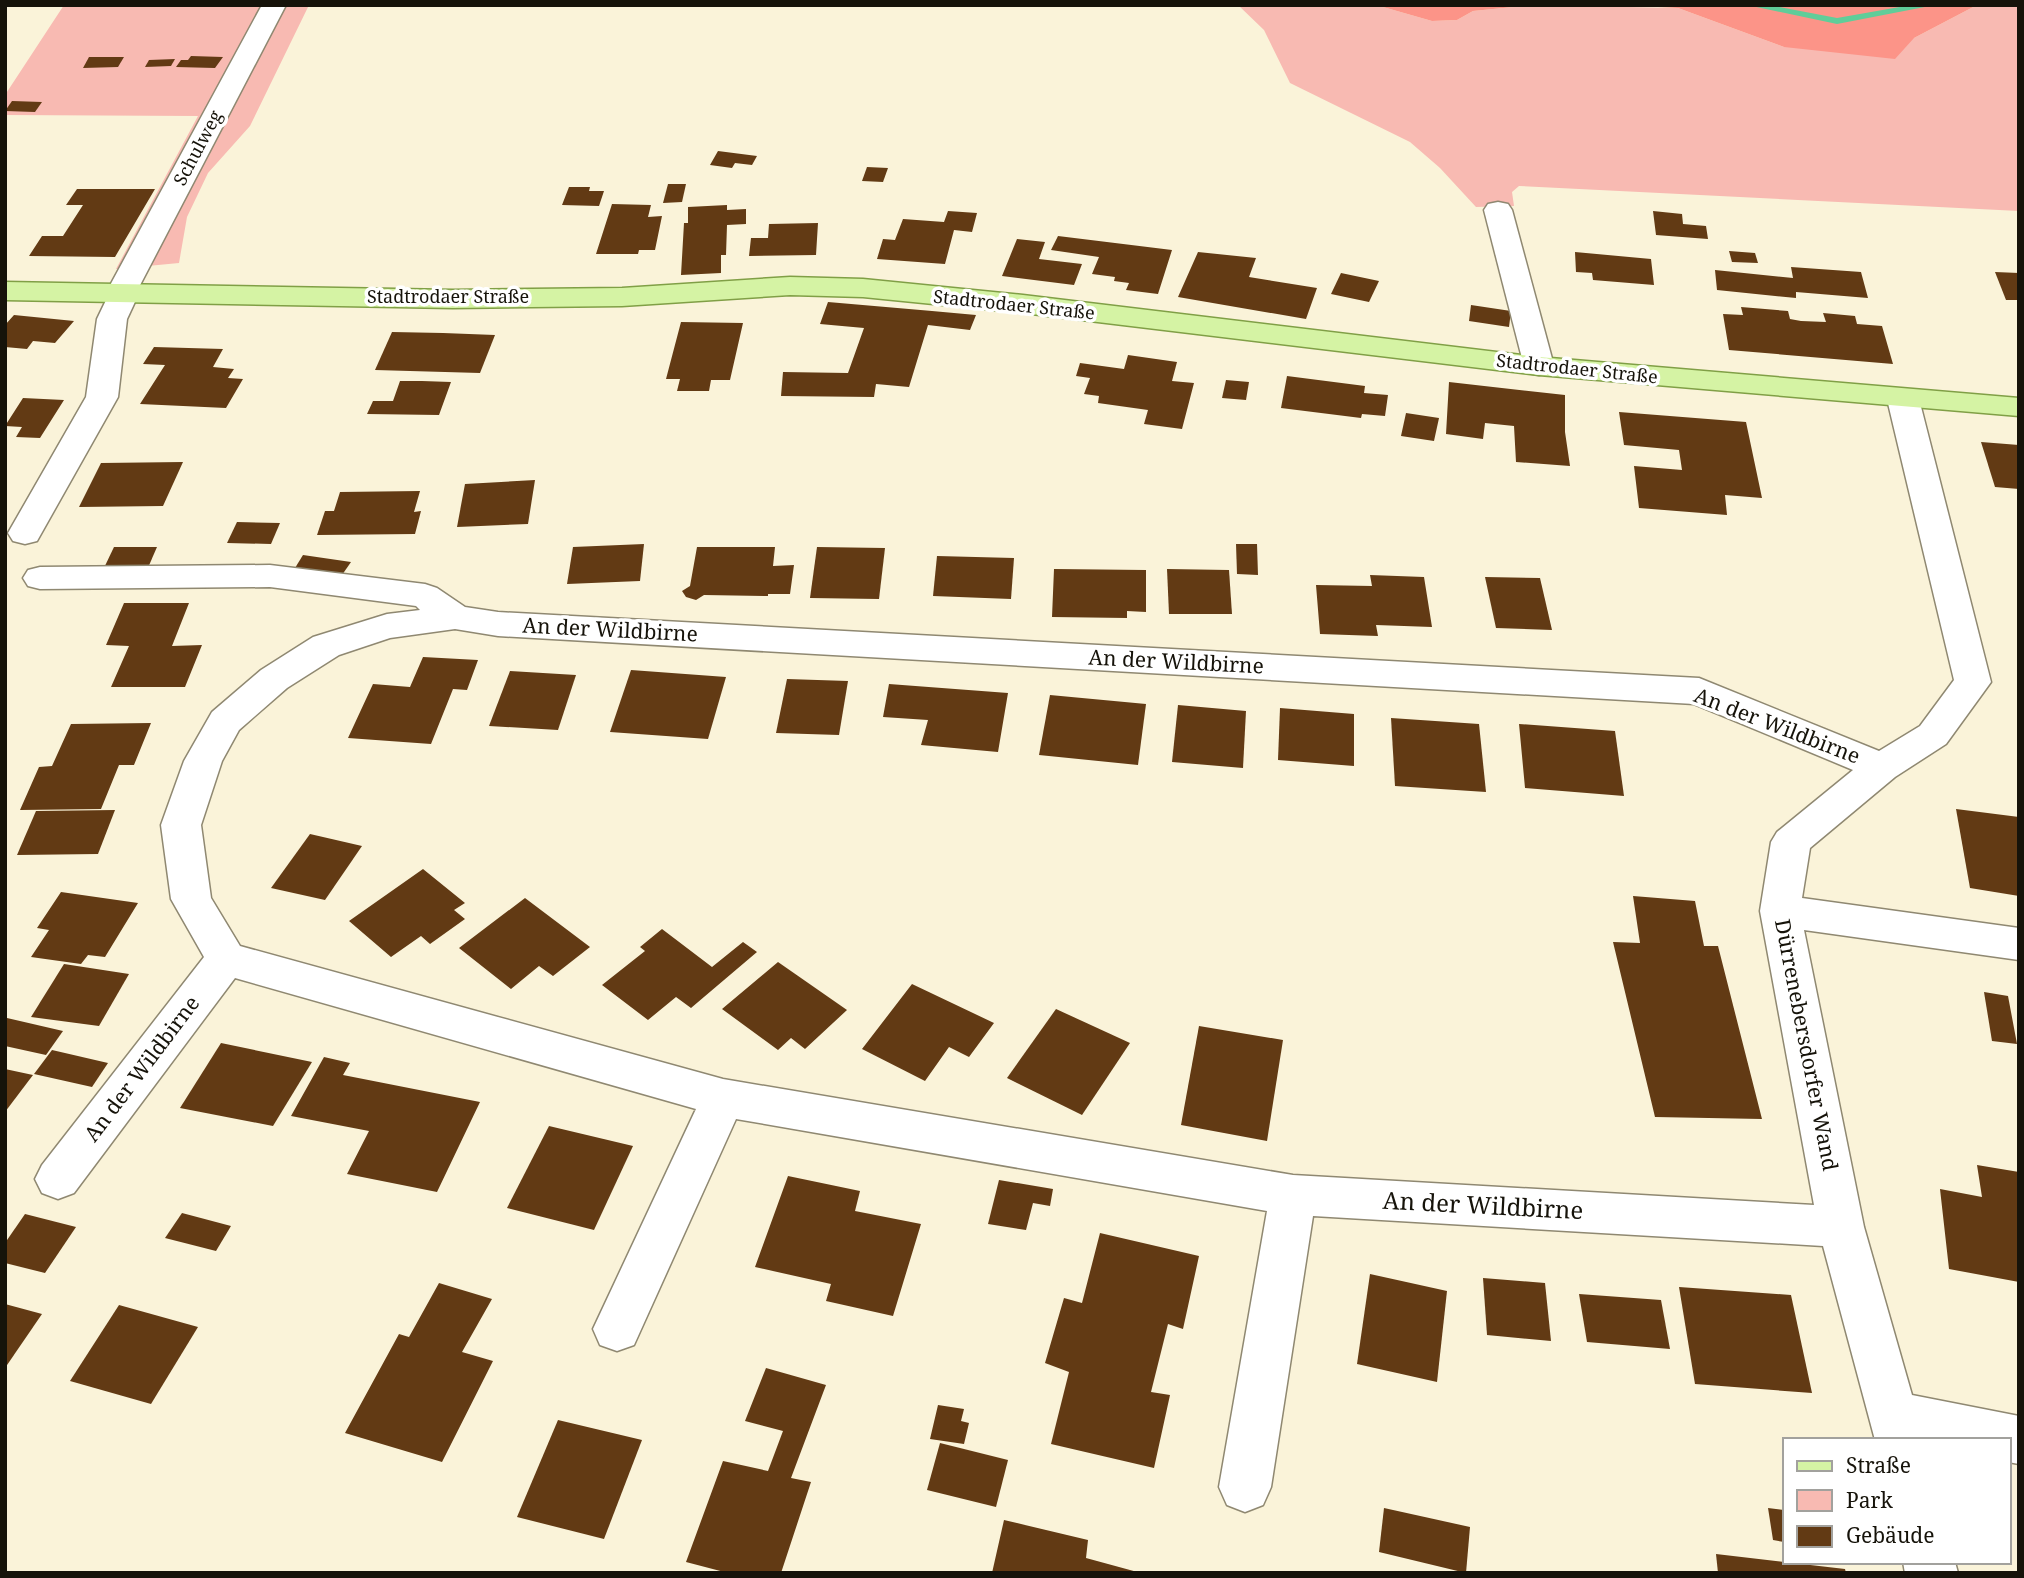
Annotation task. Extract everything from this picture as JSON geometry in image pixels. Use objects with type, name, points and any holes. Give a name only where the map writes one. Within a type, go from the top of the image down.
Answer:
[{"type":"main road","name":"Stadtrodaer Straße","points":[[5,291],[123,291],[453,299],[622,297],[790,286],[863,289],[1023,304],[1539,366],[2019,407]]},
{"type":"street","name":"Schulweg","points":[[25,533],[102,397],[112,319],[123,291],[274,5]]},
{"type":"street","points":[[1498,210],[1539,366]]},
{"type":"street","name":"Dürrenebersdorfer Wand","points":[[1897,1427],[1841,1227],[1780,911],[1791,842],[1882,767],[1933,734],[1973,682],[1903,399]]},
{"type":"street","name":"An der Wildbirne","points":[[40,578],[270,576],[425,596],[456,617]]},
{"type":"street","name":"An der Wildbirne","points":[[1841,1227],[1293,1195],[723,1098],[226,959],[191,899],[181,825],[203,761],[225,721],[274,679],[326,646],[387,626],[456,617],[512,624],[1699,691],[1882,767]]},
{"type":"street","points":[[1780,911],[2019,944]]},
{"type":"street","name":"An der Wildbirne","points":[[58,1179],[226,959]]},
{"type":"street","points":[[617,1329],[723,1098]]},
{"type":"street","points":[[1245,1488],[1293,1195]]},
{"type":"street","points":[[1897,1427],[2000,1438]]},
{"type":"green space","points":[[64,5],[309,5],[250,126],[208,173],[187,217],[179,263],[116,269],[198,116],[5,115],[5,95]]},
{"type":"green space","points":[[1238,5],[1364,5],[1383,7],[1432,21],[1457,20],[1473,11],[1533,5],[1678,8],[1784,47],[1914,38],[1977,5],[2019,5],[2019,211],[1519,186],[1512,192],[1514,206],[1476,207],[1440,168],[1410,142],[1290,83],[1264,30]]},
{"type":"shaded area","points":[[1364,5],[1533,5],[1473,11],[1457,20],[1432,21],[1383,7]]},
{"type":"shaded area","points":[[1617,5],[1977,5],[1914,38],[1895,59],[1784,47],[1678,8]]},
{"type":"building","points":[[191,56],[223,57],[215,68],[176,67],[181,60],[188,60]]},
{"type":"building","points":[[89,57],[124,57],[118,67],[83,68]]},
{"type":"building","points":[[175,59],[171,66],[145,67],[149,60]]},
{"type":"building","points":[[12,101],[42,102],[35,112],[5,111]]},
{"type":"building","points":[[718,151],[757,156],[752,165],[735,163],[732,168],[710,165]]},
{"type":"building","points":[[867,167],[888,168],[883,182],[862,181]]},
{"type":"building","points":[[668,184],[686,184],[682,202],[663,203]]},
{"type":"building","points":[[569,187],[590,187],[589,191],[604,191],[599,206],[562,205]]},
{"type":"building","points":[[77,189],[155,189],[115,257],[29,256],[42,236],[63,236],[83,205],[66,205]]},
{"type":"building","points":[[612,204],[651,205],[648,217],[662,216],[655,250],[639,250],[638,254],[596,254]]},
{"type":"building","points":[[727,205],[727,210],[746,209],[746,224],[727,225],[726,255],[721,255],[721,273],[681,275],[684,223],[688,223],[688,207]]},
{"type":"building","points":[[948,211],[977,213],[972,232],[954,230],[945,264],[877,259],[883,239],[895,240],[903,219],[944,222]]},
{"type":"building","points":[[1653,211],[1682,214],[1683,224],[1706,226],[1708,239],[1656,235]]},
{"type":"building","points":[[818,223],[816,255],[749,256],[751,238],[768,238],[769,224]]},
{"type":"building","points":[[1058,236],[1172,250],[1158,294],[1126,290],[1129,283],[1114,281],[1115,277],[1092,274],[1099,257],[1051,250]]},
{"type":"building","points":[[1017,239],[1045,242],[1039,259],[1082,264],[1074,285],[1002,276]]},
{"type":"building","points":[[1729,251],[1755,253],[1758,263],[1732,262]]},
{"type":"building","points":[[1198,252],[1256,258],[1249,277],[1317,288],[1306,319],[1178,297]]},
{"type":"building","points":[[1575,252],[1651,259],[1654,285],[1593,280],[1592,273],[1576,272]]},
{"type":"building","points":[[1791,267],[1861,272],[1868,298],[1796,292],[1796,298],[1717,290],[1715,270],[1793,278]]},
{"type":"building","points":[[1995,272],[2019,273],[2019,300],[2006,300]]},
{"type":"building","points":[[1341,273],[1379,281],[1369,302],[1331,294]]},
{"type":"building","points":[[828,302],[976,315],[970,330],[928,325],[909,387],[876,384],[874,397],[781,396],[783,372],[848,373],[864,328],[820,324]]},
{"type":"building","points":[[1471,305],[1511,311],[1509,327],[1469,321]]},
{"type":"building","points":[[1741,307],[1788,311],[1790,319],[1801,321],[1826,322],[1823,313],[1855,316],[1857,324],[1882,326],[1893,364],[1729,350],[1723,314],[1743,315]]},
{"type":"building","points":[[14,315],[74,321],[55,343],[33,341],[27,349],[5,347],[5,325]]},
{"type":"building","points":[[681,322],[743,323],[730,380],[711,380],[709,391],[677,391],[680,379],[666,379]]},
{"type":"building","points":[[392,332],[495,335],[480,373],[375,370]]},
{"type":"building","points":[[154,347],[223,349],[213,367],[234,369],[228,378],[243,379],[226,408],[140,404],[165,365],[143,364]]},
{"type":"building","points":[[1128,355],[1177,362],[1172,381],[1194,383],[1182,429],[1144,424],[1148,410],[1098,403],[1099,396],[1084,394],[1090,378],[1076,376],[1080,363],[1124,369]]},
{"type":"building","points":[[1287,376],[1365,386],[1364,393],[1388,395],[1385,416],[1362,414],[1361,418],[1281,408]]},
{"type":"building","points":[[1226,380],[1249,382],[1246,400],[1222,398]]},
{"type":"building","points":[[400,381],[451,382],[439,415],[367,414],[373,401],[393,401]]},
{"type":"building","points":[[1449,382],[1565,395],[1565,432],[1570,466],[1516,462],[1514,426],[1485,423],[1483,439],[1446,434]]},
{"type":"building","points":[[23,398],[64,400],[40,438],[16,437],[22,427],[5,426]]},
{"type":"building","points":[[1619,412],[1746,422],[1762,498],[1725,495],[1727,515],[1639,508],[1634,466],[1682,470],[1679,450],[1624,445]]},
{"type":"building","points":[[1406,413],[1439,418],[1434,441],[1401,436]]},
{"type":"building","points":[[1981,442],[2019,445],[2019,489],[1995,487]]},
{"type":"building","points":[[183,462],[163,506],[79,507],[101,463]]},
{"type":"building","points":[[535,480],[528,524],[457,527],[465,484]]},
{"type":"building","points":[[420,491],[414,512],[421,511],[415,534],[317,535],[325,511],[334,511],[340,492]]},
{"type":"building","points":[[237,522],[280,523],[271,544],[227,543]]},
{"type":"building","points":[[644,544],[640,581],[567,584],[573,547]]},
{"type":"building","points":[[1236,544],[1257,544],[1258,575],[1237,574]]},
{"type":"building","points":[[114,547],[157,547],[147,570],[103,570]]},
{"type":"building","points":[[697,547],[775,547],[773,566],[794,565],[790,594],[704,595],[696,600],[686,597],[682,591],[690,586]]},
{"type":"building","points":[[817,547],[885,548],[879,599],[810,598]]},
{"type":"building","points":[[303,555],[351,562],[342,575],[295,568]]},
{"type":"building","points":[[937,556],[1014,558],[1011,599],[933,596]]},
{"type":"building","points":[[1054,569],[1146,570],[1146,612],[1127,611],[1127,618],[1052,617]]},
{"type":"building","points":[[1167,569],[1229,570],[1232,614],[1169,614]]},
{"type":"building","points":[[1370,575],[1424,577],[1432,627],[1376,625],[1378,636],[1320,634],[1316,585],[1372,586]]},
{"type":"building","points":[[1485,577],[1540,578],[1552,630],[1496,628]]},
{"type":"building","points":[[124,603],[189,603],[172,646],[202,645],[185,687],[111,687],[129,646],[106,645]]},
{"type":"building","points":[[423,657],[478,660],[467,690],[453,689],[431,744],[348,738],[373,684],[410,687]]},
{"type":"building","points":[[631,670],[726,677],[708,739],[610,732]]},
{"type":"building","points":[[510,671],[576,675],[558,730],[489,726]]},
{"type":"building","points":[[787,679],[848,681],[839,735],[776,733]]},
{"type":"building","points":[[889,684],[1008,693],[998,752],[921,745],[928,720],[883,717]]},
{"type":"building","points":[[1050,695],[1146,704],[1138,765],[1039,755]]},
{"type":"building","points":[[1178,705],[1246,711],[1243,768],[1172,762]]},
{"type":"building","points":[[1280,708],[1354,714],[1354,766],[1278,760]]},
{"type":"building","points":[[1391,718],[1479,724],[1486,792],[1395,786]]},
{"type":"building","points":[[151,723],[134,765],[119,765],[101,809],[20,810],[39,767],[52,766],[71,724]]},
{"type":"building","points":[[1519,724],[1615,731],[1624,796],[1525,788]]},
{"type":"building","points":[[1956,809],[2019,817],[2019,896],[1970,888]]},
{"type":"building","points":[[115,810],[98,854],[17,855],[36,811]]},
{"type":"building","points":[[310,834],[362,846],[325,900],[271,888]]},
{"type":"building","points":[[423,869],[465,903],[454,910],[465,919],[430,944],[421,936],[391,957],[349,921]]},
{"type":"building","points":[[61,892],[138,903],[105,957],[88,955],[81,964],[31,957],[49,930],[37,928]]},
{"type":"building","points":[[1633,896],[1695,901],[1704,946],[1718,946],[1762,1119],[1655,1117],[1613,942],[1640,943]]},
{"type":"building","points":[[525,898],[590,947],[553,976],[539,966],[511,989],[459,948]]},
{"type":"building","points":[[662,929],[712,967],[743,942],[757,952],[691,1008],[676,997],[648,1020],[602,985],[645,951],[640,947]]},
{"type":"building","points":[[778,962],[847,1010],[805,1049],[791,1038],[778,1050],[722,1009]]},
{"type":"building","points":[[64,964],[129,974],[99,1026],[31,1017]]},
{"type":"building","points":[[912,984],[994,1023],[969,1057],[949,1047],[925,1081],[862,1049]]},
{"type":"building","points":[[1984,992],[2008,996],[2017,1044],[1992,1041]]},
{"type":"building","points":[[1056,1009],[1130,1043],[1082,1115],[1007,1078]]},
{"type":"building","points":[[7,1018],[63,1031],[46,1055],[5,1046]]},
{"type":"building","points":[[1199,1026],[1283,1040],[1267,1141],[1181,1125]]},
{"type":"building","points":[[221,1043],[312,1062],[273,1126],[180,1108]]},
{"type":"building","points":[[52,1050],[108,1063],[92,1087],[34,1074]]},
{"type":"building","points":[[324,1057],[350,1063],[343,1075],[480,1102],[437,1192],[347,1174],[369,1131],[291,1116]]},
{"type":"building","points":[[5,1069],[33,1075],[5,1112]]},
{"type":"building","points":[[549,1126],[633,1146],[594,1230],[507,1208]]},
{"type":"building","points":[[1977,1165],[2019,1172],[2019,1282],[1949,1269],[1940,1189],[1982,1197]]},
{"type":"building","points":[[788,1176],[860,1191],[855,1211],[921,1224],[893,1316],[826,1301],[831,1284],[755,1267]]},
{"type":"building","points":[[999,1180],[1053,1189],[1050,1206],[1033,1203],[1026,1230],[988,1224]]},
{"type":"building","points":[[182,1213],[231,1226],[216,1251],[165,1238]]},
{"type":"building","points":[[25,1214],[76,1227],[45,1273],[5,1263],[5,1243]]},
{"type":"building","points":[[1100,1233],[1199,1256],[1183,1329],[1168,1324],[1151,1392],[1170,1395],[1154,1468],[1051,1444],[1069,1372],[1045,1363],[1064,1298],[1082,1303]]},
{"type":"building","points":[[1370,1274],[1447,1291],[1437,1382],[1357,1364]]},
{"type":"building","points":[[1483,1278],[1545,1283],[1551,1341],[1487,1335]]},
{"type":"building","points":[[439,1283],[492,1299],[462,1352],[493,1361],[442,1462],[345,1433],[399,1334],[409,1337]]},
{"type":"building","points":[[1679,1287],[1791,1295],[1812,1393],[1695,1384]]},
{"type":"building","points":[[1579,1294],[1661,1300],[1670,1349],[1587,1342]]},
{"type":"building","points":[[5,1304],[42,1314],[5,1368]]},
{"type":"building","points":[[119,1305],[198,1327],[151,1404],[70,1381]]},
{"type":"building","points":[[766,1368],[826,1385],[791,1478],[811,1482],[781,1573],[728,1573],[686,1562],[723,1461],[768,1471],[783,1431],[745,1421]]},
{"type":"building","points":[[938,1405],[964,1409],[961,1421],[969,1423],[964,1444],[930,1439]]},
{"type":"building","points":[[558,1420],[642,1440],[604,1539],[517,1517]]},
{"type":"building","points":[[940,1443],[1008,1460],[996,1507],[927,1490]]},
{"type":"building","points":[[1384,1508],[1470,1527],[1466,1573],[1379,1552]]},
{"type":"building","points":[[1768,1508],[1783,1510],[1783,1542],[1773,1540]]},
{"type":"building","points":[[1004,1520],[1088,1540],[1086,1558],[1141,1573],[992,1573]]},
{"type":"building","points":[[1716,1554],[1783,1562],[1783,1564],[1845,1569],[1846,1573],[1718,1573]]},
{"type":"waterway","points":[[1752,5],[1837,21],[1930,5]]}]
